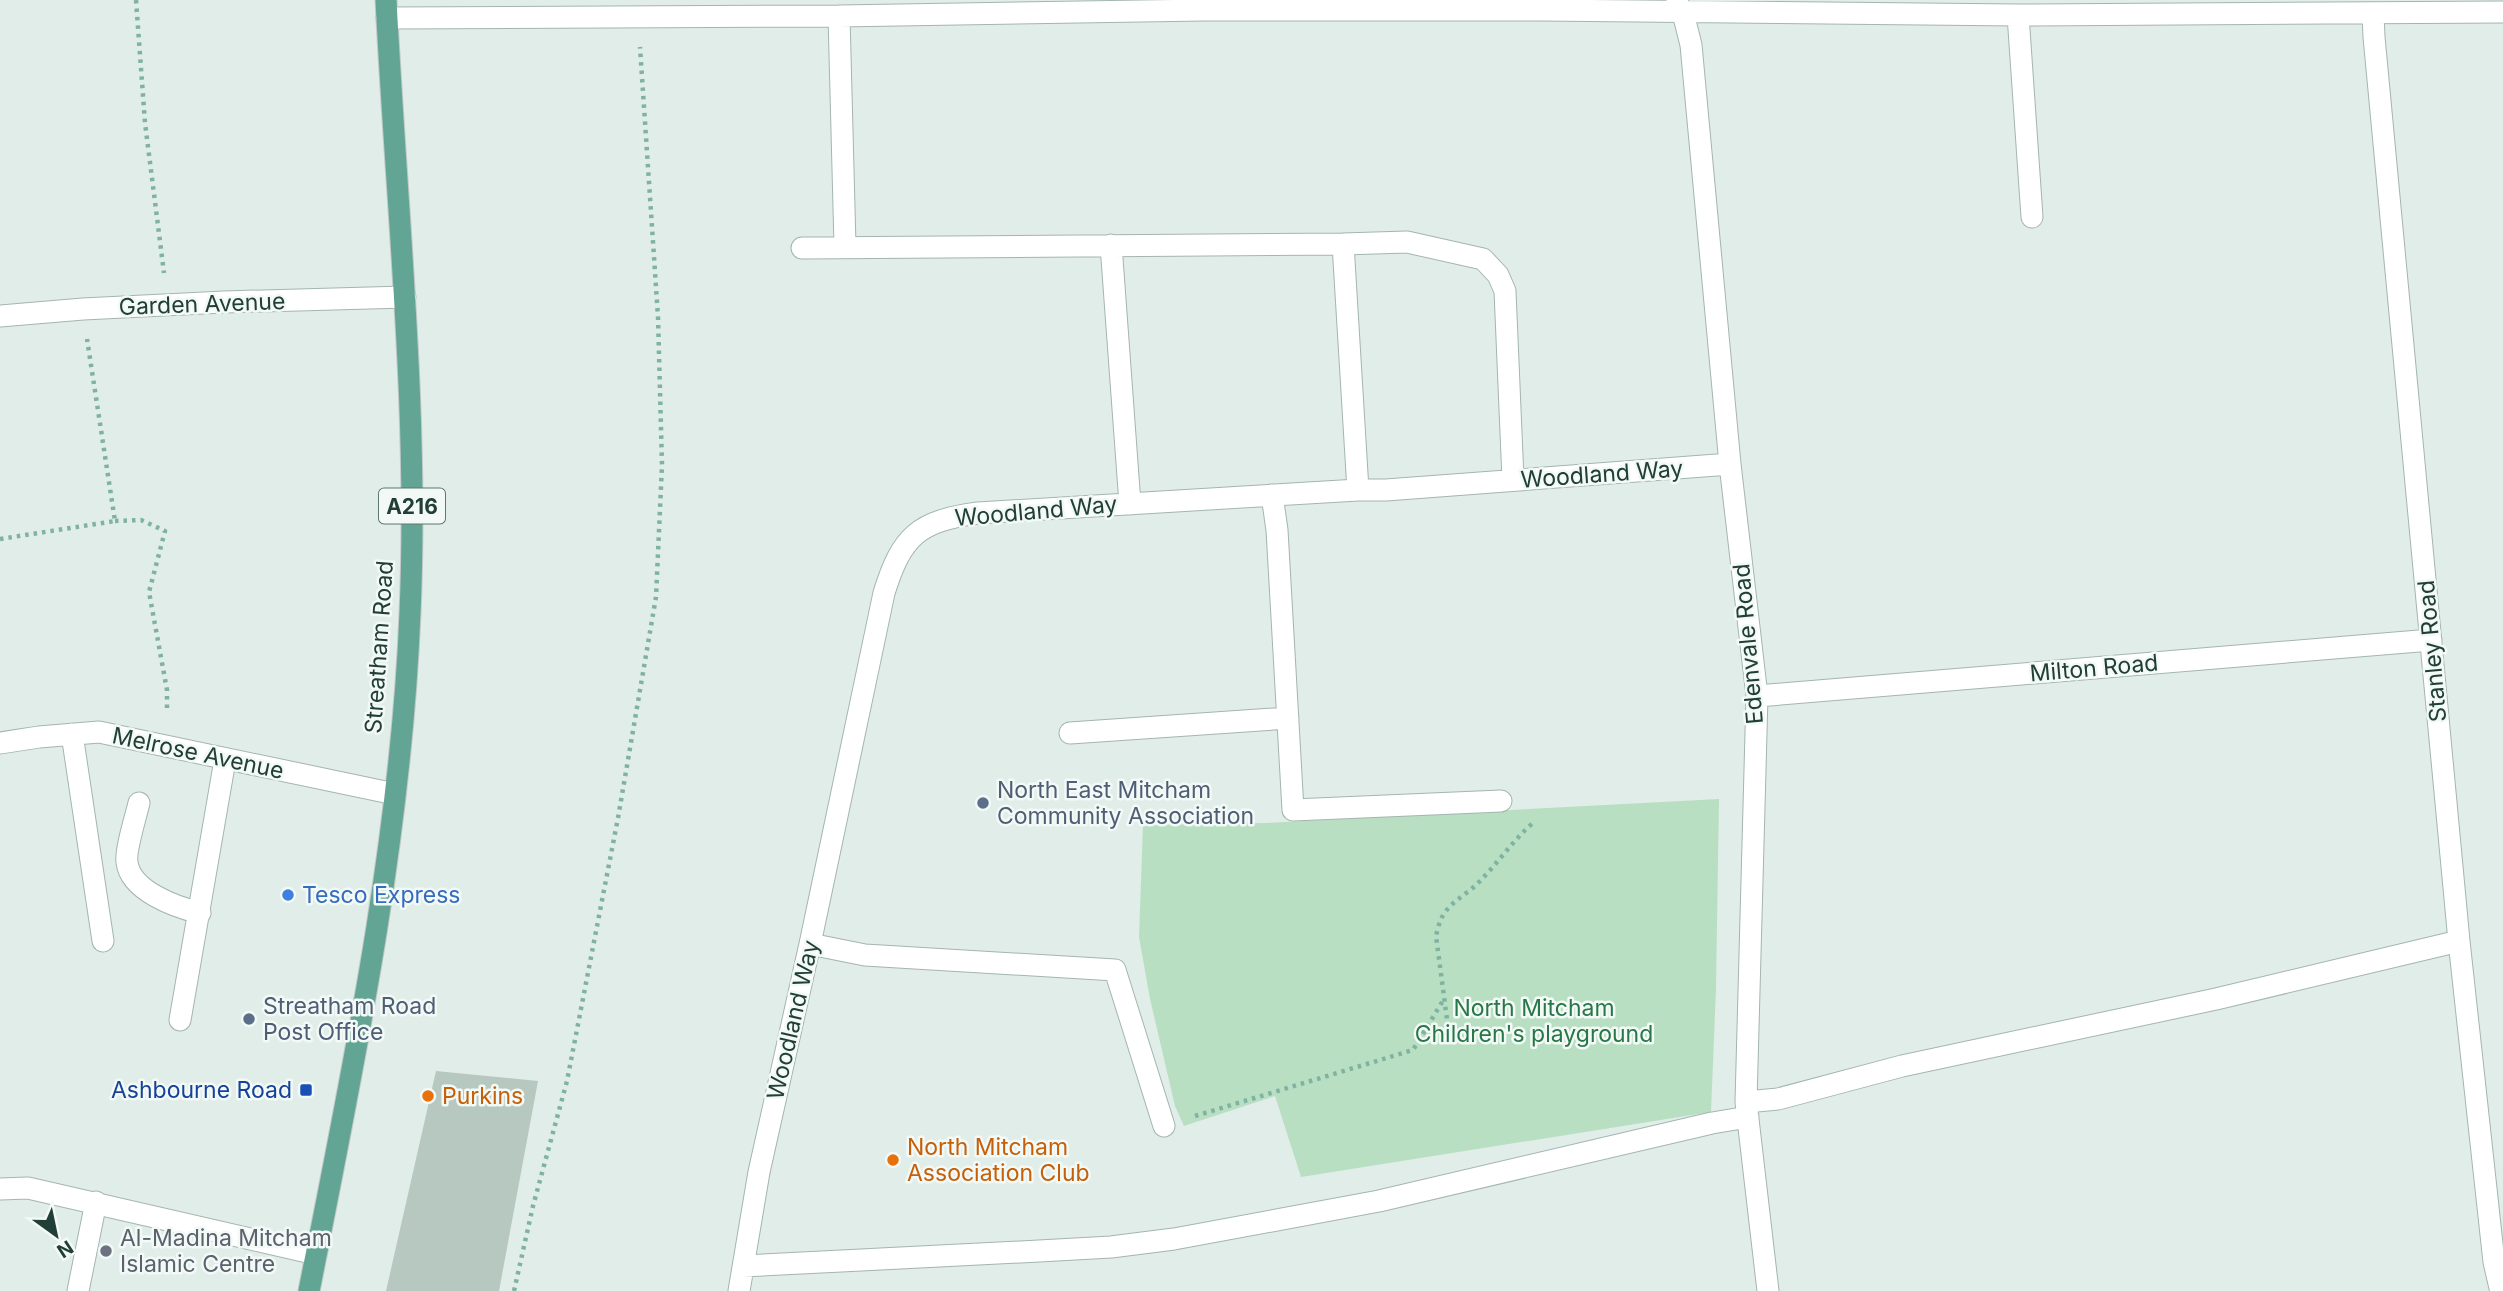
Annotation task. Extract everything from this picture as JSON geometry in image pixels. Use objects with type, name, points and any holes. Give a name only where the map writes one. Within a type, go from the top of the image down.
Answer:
[{"type":"main road","name":"Streatham Road","points":[[309,1291],[359,1022],[395,794],[410,615],[413,485],[405,297],[387,9]]},
{"type":"street","points":[[387,9],[634,16],[839,16],[1204,10],[1541,10],[1680,6],[2018,15],[2373,14],[2398,7],[2503,12]]},
{"type":"street","name":"Edenvale Road","points":[[1680,6],[1691,45],[1730,464],[1757,696],[1747,1109],[1768,1291]]},
{"type":"street","name":"Stanley Road","points":[[2373,14],[2459,941],[2497,1289]]},
{"type":"street","points":[[2018,15],[2032,217]]},
{"type":"street","points":[[839,16],[845,246]]},
{"type":"street","points":[[803,248],[1407,242],[1483,259],[1498,275],[1505,291],[1513,480]]},
{"type":"street","points":[[1111,244],[1130,504]]},
{"type":"street","points":[[1343,244],[1358,490]]},
{"type":"street","name":"Garden Avenue","points":[[0,316],[83,309],[405,297]]},
{"type":"street","name":"Woodland Way","points":[[739,1291],[759,1172],[884,593],[892,565],[904,547],[925,525],[947,517],[978,513],[1386,490],[1730,464]]},
{"type":"street","points":[[1272,495],[1277,524],[1293,810],[1501,801]]},
{"type":"street","name":"Milton Road","points":[[1757,696],[2431,640]]},
{"type":"street","points":[[1070,733],[1288,718]]},
{"type":"street","name":"Melrose Avenue","points":[[0,743],[99,733],[395,794]]},
{"type":"street","points":[[72,734],[103,941]]},
{"type":"street","points":[[180,1020],[225,760]]},
{"type":"street","points":[[139,803],[127,862],[133,874],[141,886],[154,895],[200,913]]},
{"type":"street","points":[[743,1266],[1063,1250],[1174,1239],[1378,1201],[1686,1129],[1778,1099],[1902,1066],[2216,999],[2459,941]]},
{"type":"street","points":[[810,944],[865,955],[1115,970],[1164,1126]]},
{"type":"street","points":[[0,1189],[27,1188],[96,1202],[316,1254]]},
{"type":"street","points":[[78,1291],[96,1202]]},
{"type":"path","points":[[136,0],[145,123],[169,305]]},
{"type":"path","points":[[514,1291],[533,1206],[567,1081],[618,818],[656,597],[663,465],[658,330],[641,52],[634,16]]},
{"type":"path","points":[[83,309],[115,521]]},
{"type":"path","points":[[0,539],[115,521],[141,520],[165,531],[149,592],[167,690],[167,721],[160,744]]},
{"type":"path","points":[[1448,1027],[1436,936],[1445,912],[1459,897],[1477,885],[1534,822]]},
{"type":"path","points":[[1164,1126],[1413,1050],[1444,999]]},
{"type":"green space","name":"North Mitcham Children's playground","points":[[1719,799],[1711,1112],[1301,1177],[1275,1096],[1184,1126],[1175,1106],[1150,999],[1139,937],[1143,825],[1265,823]]},
{"type":"building","points":[[436,1071],[538,1081],[499,1291],[386,1291]]},
{"type":"place","name":"North East Mitcham Community Association","points":[[983,803]]},
{"type":"place","name":"Tesco Express","points":[[288,895]]},
{"type":"place","name":"Streatham Road Post Office","points":[[249,1019]]},
{"type":"place","name":"Ashbourne Road","points":[[306,1090]]},
{"type":"place","name":"Purkins","points":[[428,1096]]},
{"type":"place","name":"North Mitcham Association Club","points":[[893,1160]]},
{"type":"place","name":"Al-Madina Mitcham Islamic Centre","points":[[106,1251]]}]
